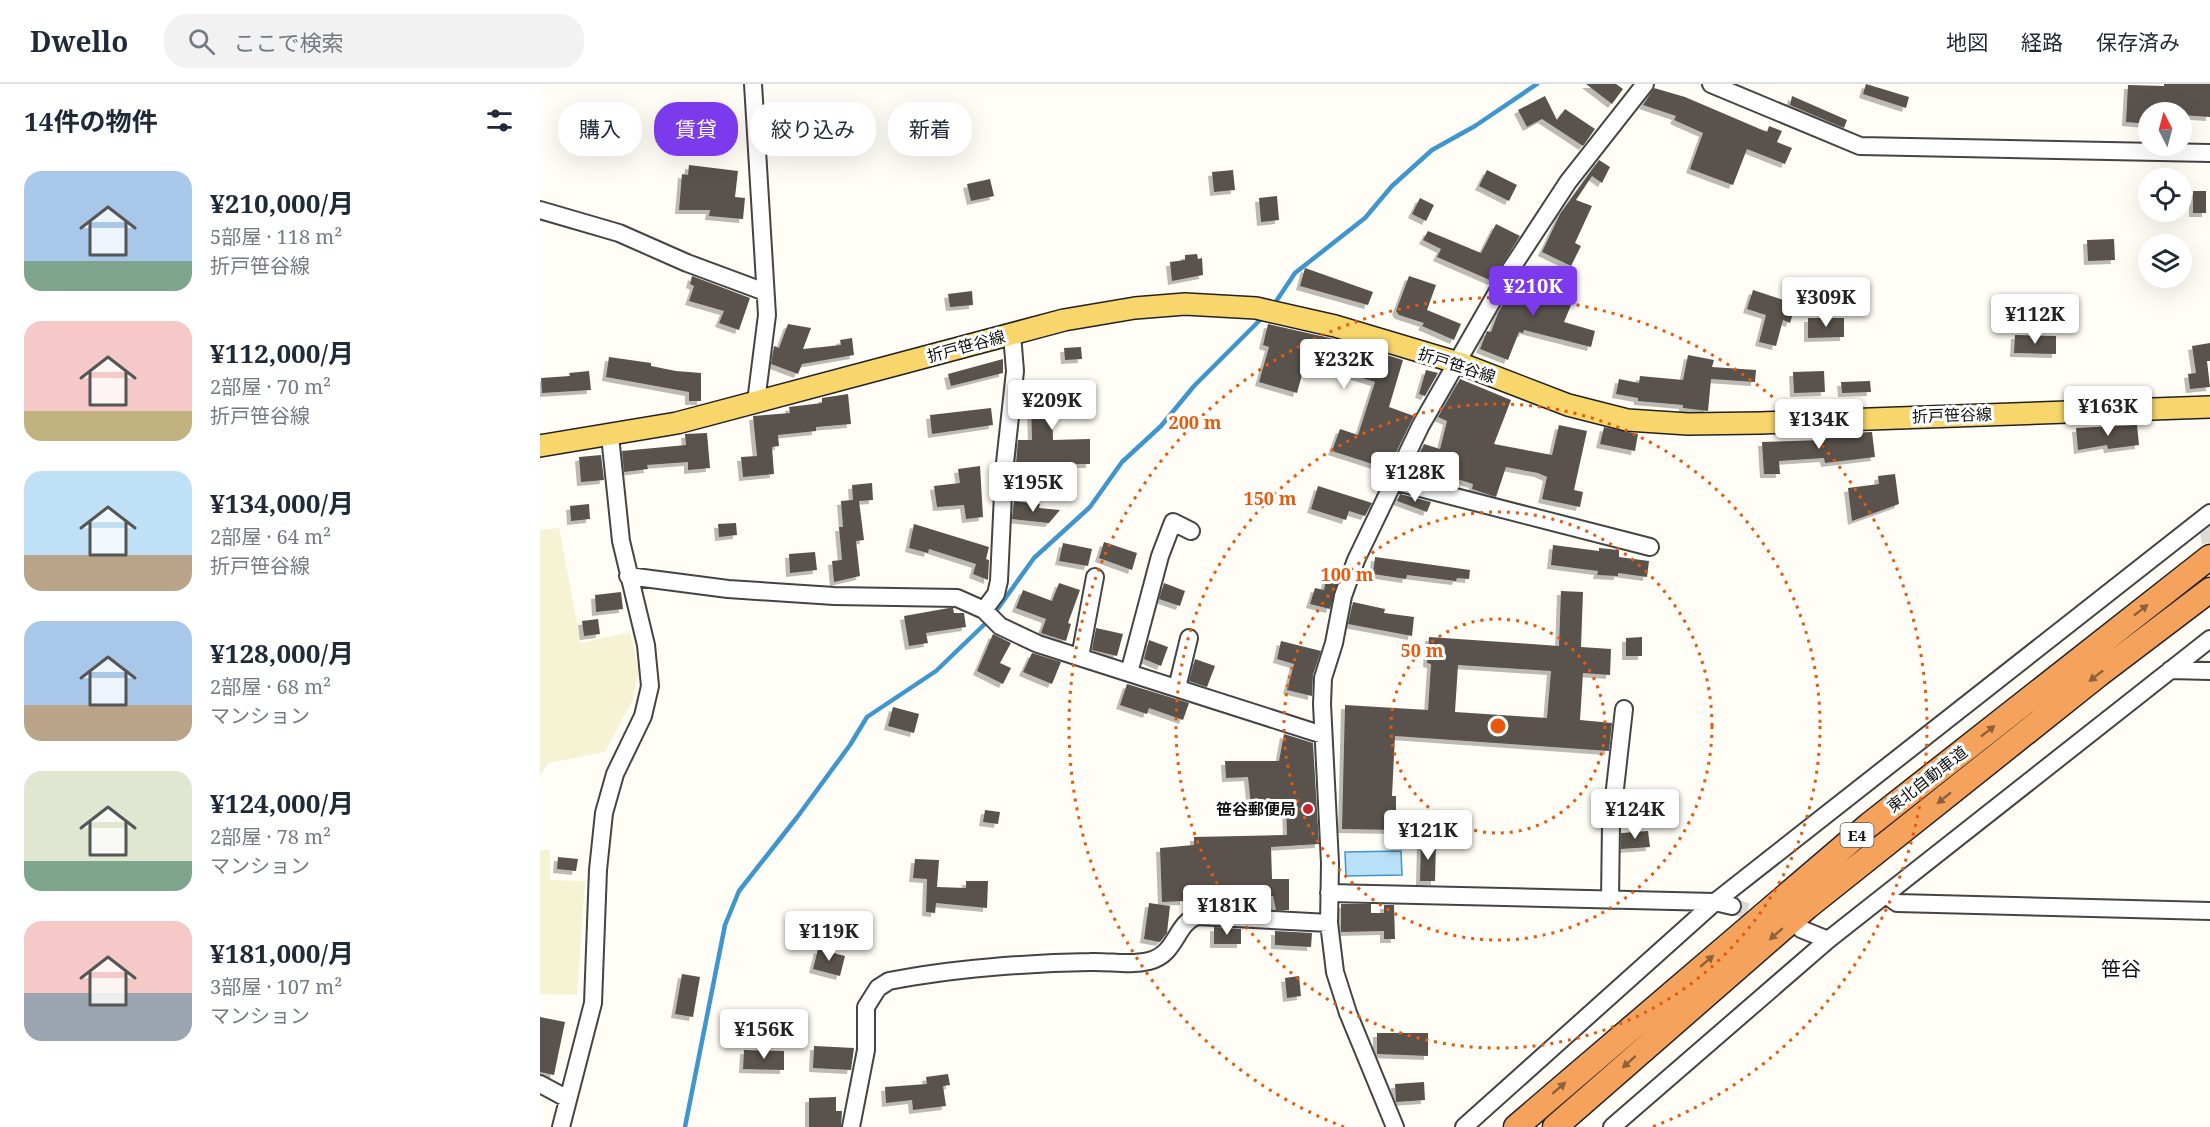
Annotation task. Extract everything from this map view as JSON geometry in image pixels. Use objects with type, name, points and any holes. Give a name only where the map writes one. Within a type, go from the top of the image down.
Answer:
[{"type":"highway","name":"東北自動車道","points":[[1516,1127],[1869,825],[2210,557]]},
{"type":"highway","name":"東北自動車道","points":[[1555,1127],[1807,907],[2098,675],[2210,590]]},
{"type":"main road","name":"折戸笹谷線","points":[[540,446],[677,423],[1064,320],[1135,308],[1185,304],[1256,308],[1335,326],[1459,363],[1569,405],[1627,420],[1688,424],[2210,407]]},
{"type":"street","points":[[753,84],[767,315],[756,402]]},
{"type":"street","points":[[1395,1127],[1348,1013],[1335,972],[1329,923],[1323,678],[1334,643],[1343,596],[1356,560],[1421,425],[1459,363],[1507,275],[1568,182],[1645,84]]},
{"type":"street","points":[[1712,84],[1860,146],[2210,153]]},
{"type":"street","points":[[540,210],[620,233],[687,263],[765,292]]},
{"type":"street","points":[[984,610],[996,594],[999,581],[1004,472],[1016,371],[1012,334]]},
{"type":"street","points":[[561,1127],[593,1004],[598,870],[604,813],[615,774],[643,716],[650,686],[646,645],[621,541],[610,436]]},
{"type":"street","points":[[1393,482],[1650,547]]},
{"type":"street","points":[[1464,1127],[1716,902],[2206,520]]},
{"type":"street","points":[[1129,673],[1160,556],[1173,522],[1191,531]]},
{"type":"street","points":[[628,576],[728,589],[834,596],[957,598],[984,610],[1000,626],[1038,644],[1323,735]]},
{"type":"street","points":[[1080,657],[1095,577]]},
{"type":"street","points":[[1176,688],[1190,638]]},
{"type":"street","points":[[1612,1127],[1827,940],[2210,639]]},
{"type":"street","points":[[2170,670],[2210,672]]},
{"type":"street","points":[[1610,900],[1611,824],[1624,709]]},
{"type":"street","points":[[1329,894],[1716,902],[1732,906]]},
{"type":"street","points":[[1886,895],[1897,903],[2210,911]]},
{"type":"street","points":[[851,1127],[866,1050],[866,1007],[878,988],[889,981],[983,970],[1089,962],[1150,961],[1162,956],[1186,923],[1197,916],[1329,923]]},
{"type":"street","points":[[1801,929],[1827,940]]},
{"type":"street","points":[[540,1084],[568,1099]]},
{"type":"shaded area","points":[[559,528],[581,643],[630,632],[639,671],[633,699],[605,752],[548,763],[540,776],[540,530]]},
{"type":"shaded area","points":[[540,850],[550,850],[550,880],[585,881],[577,995],[540,994]]},
{"type":"water","points":[[1401,851],[1402,875],[1346,876],[1345,852]]},
{"type":"building","points":[[1586,84],[1616,84],[1623,89],[1612,104]]},
{"type":"building","points":[[1866,84],[1909,97],[1906,108],[1863,94]]},
{"type":"building","points":[[2164,84],[2210,84],[2210,117],[2192,116],[2192,102],[2138,102],[2138,123],[2126,122],[2128,85],[2164,86]]},
{"type":"building","points":[[1654,88],[1685,97],[1767,132],[1769,126],[1782,131],[1777,142],[1792,148],[1785,164],[1747,149],[1733,185],[1690,169],[1703,133],[1674,120],[1676,116],[1643,105]]},
{"type":"building","points":[[1545,96],[1557,120],[1565,109],[1595,129],[1583,146],[1542,119],[1527,127],[1518,110]]},
{"type":"building","points":[[1792,96],[1847,120],[1844,128],[1790,105]]},
{"type":"building","points":[[1599,160],[1610,167],[1602,183],[1592,176],[1576,200],[1592,206],[1575,243],[1581,246],[1571,266],[1542,252],[1560,214]]},
{"type":"building","points":[[689,165],[738,171],[735,197],[745,198],[743,219],[709,216],[710,210],[679,210],[682,174],[688,175]]},
{"type":"building","points":[[1233,170],[1235,190],[1214,192],[1212,172]]},
{"type":"building","points":[[1487,170],[1517,185],[1509,201],[1479,186]]},
{"type":"building","points":[[990,179],[994,196],[971,201],[967,184]]},
{"type":"building","points":[[2193,191],[2206,191],[2206,213],[2193,213]]},
{"type":"building","points":[[1277,196],[1279,220],[1261,222],[1259,198]]},
{"type":"building","points":[[1420,198],[1434,205],[1426,221],[1412,214]]},
{"type":"building","points":[[1496,224],[1520,236],[1492,281],[1437,257],[1441,249],[1423,240],[1428,231],[1481,253]]},
{"type":"building","points":[[2114,239],[2115,260],[2088,261],[2087,240]]},
{"type":"building","points":[[1197,254],[1198,259],[1202,258],[1203,275],[1172,281],[1170,262],[1185,260],[1185,255]]},
{"type":"building","points":[[1305,268],[1373,292],[1368,305],[1300,286]]},
{"type":"building","points":[[1522,271],[1551,283],[1548,288],[1574,298],[1564,322],[1595,331],[1591,347],[1524,330],[1523,333],[1519,332],[1508,360],[1480,349],[1487,331],[1491,332],[1498,313]]},
{"type":"building","points":[[692,276],[750,298],[739,330],[719,323],[724,311],[689,301],[694,286],[690,284]]},
{"type":"building","points":[[1409,276],[1436,285],[1427,310],[1461,324],[1454,340],[1422,326],[1424,323],[1399,315],[1396,311]]},
{"type":"building","points":[[1753,290],[1796,304],[1790,323],[1783,320],[1776,346],[1759,342],[1766,315],[1747,309]]},
{"type":"building","points":[[972,291],[973,305],[950,307],[948,294]]},
{"type":"building","points":[[1808,318],[1844,318],[1844,337],[1808,338]]},
{"type":"building","points":[[788,324],[811,328],[803,349],[841,345],[840,340],[852,338],[854,355],[802,364],[798,374],[771,364],[774,346],[779,348]]},
{"type":"building","points":[[1268,324],[1334,339],[1403,360],[1389,407],[1414,416],[1388,469],[1332,451],[1340,429],[1358,435],[1375,382],[1349,374],[1354,359],[1309,349],[1297,393],[1259,382],[1269,347],[1263,345]]},
{"type":"building","points":[[2015,335],[2056,336],[2056,354],[2014,353]]},
{"type":"building","points":[[2210,343],[2210,361],[2207,361],[2210,387],[2190,389],[2188,374],[2196,373],[2192,346]]},
{"type":"building","points":[[1081,347],[1082,359],[1065,360],[1064,348]]},
{"type":"building","points":[[1688,355],[1714,360],[1712,367],[1756,370],[1755,382],[1711,379],[1708,411],[1683,408],[1683,405],[1638,401],[1638,398],[1616,394],[1619,379],[1639,383],[1640,376],[1683,380]]},
{"type":"building","points":[[609,357],[651,363],[651,366],[676,371],[701,373],[701,401],[689,401],[689,392],[606,377]]},
{"type":"building","points":[[1003,359],[1003,373],[951,386],[948,374]]},
{"type":"building","points":[[1426,370],[1438,373],[1425,396],[1419,394]]},
{"type":"building","points":[[589,371],[591,390],[542,393],[541,378],[570,376],[569,373]]},
{"type":"building","points":[[1824,371],[1825,392],[1794,393],[1793,372]]},
{"type":"building","points":[[1460,379],[1511,400],[1494,444],[1552,455],[1559,425],[1587,431],[1574,490],[1583,492],[1580,507],[1542,499],[1547,477],[1538,473],[1506,467],[1496,497],[1472,489],[1473,484],[1454,478],[1454,476],[1415,463],[1424,444],[1440,449],[1447,421],[1438,417]]},
{"type":"building","points":[[1085,380],[1086,393],[1052,395],[1053,440],[1090,439],[1090,464],[1016,465],[1018,440],[1032,440],[1031,406],[1036,406],[1034,383]]},
{"type":"building","points":[[1870,381],[1871,392],[1842,393],[1841,382]]},
{"type":"building","points":[[848,394],[851,424],[816,427],[816,431],[778,435],[779,446],[772,447],[774,474],[743,477],[741,457],[757,456],[753,416],[790,413],[789,407],[822,403],[822,398]]},
{"type":"building","points":[[991,408],[993,425],[932,434],[930,415]]},
{"type":"building","points":[[2137,425],[2139,445],[2108,449],[2107,445],[2078,450],[2076,428]]},
{"type":"building","points":[[1604,427],[1638,434],[1635,451],[1600,444]]},
{"type":"building","points":[[1872,432],[1875,457],[1825,463],[1824,458],[1779,461],[1780,474],[1764,474],[1762,442],[1822,440],[1822,434]]},
{"type":"building","points":[[707,433],[710,468],[688,470],[688,462],[647,465],[648,469],[624,472],[622,451],[686,445],[685,434]]},
{"type":"building","points":[[601,455],[604,480],[581,482],[579,457]]},
{"type":"building","points":[[980,466],[983,517],[966,519],[964,505],[937,507],[934,486],[960,483],[958,469]]},
{"type":"building","points":[[1895,474],[1899,504],[1852,521],[1848,488],[1879,484],[1878,476]]},
{"type":"building","points":[[872,483],[873,500],[859,501],[864,540],[856,541],[860,576],[834,582],[832,561],[842,560],[839,527],[843,527],[841,501],[853,500],[852,485]]},
{"type":"building","points":[[1318,486],[1372,503],[1365,516],[1349,511],[1346,520],[1311,509]]},
{"type":"building","points":[[1400,494],[1431,502],[1427,512],[1397,501]]},
{"type":"building","points":[[1014,501],[1040,504],[1039,508],[1060,510],[1049,523],[1012,519]]},
{"type":"building","points":[[589,504],[590,519],[571,521],[570,506]]},
{"type":"building","points":[[736,523],[737,535],[719,537],[718,524]]},
{"type":"building","points":[[914,524],[989,547],[986,559],[989,560],[988,580],[973,574],[976,564],[929,549],[928,553],[909,548]]},
{"type":"building","points":[[1104,542],[1137,553],[1132,570],[1099,558]]},
{"type":"building","points":[[1063,543],[1092,549],[1088,566],[1059,561]]},
{"type":"building","points":[[1553,545],[1599,551],[1599,548],[1619,550],[1619,557],[1649,561],[1647,577],[1618,573],[1618,576],[1597,575],[1598,571],[1551,565]]},
{"type":"building","points":[[815,552],[817,570],[790,573],[789,554]]},
{"type":"building","points":[[1375,557],[1470,570],[1469,579],[1457,578],[1456,581],[1407,575],[1406,579],[1373,574]]},
{"type":"building","points":[[1328,569],[1341,572],[1330,609],[1310,604],[1315,588],[1324,590]]},
{"type":"building","points":[[1059,583],[1080,590],[1068,623],[1071,624],[1066,641],[1041,633],[1046,619],[1016,608],[1023,590],[1052,601]]},
{"type":"building","points":[[1164,583],[1185,591],[1180,606],[1159,599]]},
{"type":"building","points":[[1561,591],[1583,592],[1581,647],[1611,649],[1610,675],[1583,673],[1580,720],[1612,723],[1609,751],[1395,736],[1392,796],[1396,796],[1396,830],[1342,829],[1345,705],[1428,710],[1431,664],[1427,663],[1429,637],[1559,646]],"holes":[[[1458,665],[1551,671],[1547,718],[1455,712]]]},
{"type":"building","points":[[621,592],[623,609],[596,612],[595,595]]},
{"type":"building","points":[[1353,602],[1385,609],[1384,613],[1414,617],[1412,636],[1348,624]]},
{"type":"building","points":[[953,608],[954,613],[964,613],[966,627],[926,633],[928,643],[909,646],[904,616]]},
{"type":"building","points":[[598,619],[600,634],[584,636],[582,621]]},
{"type":"building","points":[[1096,628],[1123,634],[1117,656],[1092,650]]},
{"type":"building","points":[[993,634],[1011,643],[1000,663],[1011,668],[1003,684],[977,671]]},
{"type":"building","points":[[1642,637],[1642,656],[1626,656],[1626,638]]},
{"type":"building","points":[[1149,640],[1168,647],[1161,666],[1144,659]]},
{"type":"building","points":[[1281,641],[1321,651],[1313,675],[1312,696],[1287,690],[1294,664],[1277,659]]},
{"type":"building","points":[[1032,653],[1061,662],[1052,684],[1023,672]]},
{"type":"building","points":[[1195,659],[1215,666],[1207,687],[1189,681]]},
{"type":"building","points":[[1127,684],[1189,703],[1183,720],[1149,708],[1147,714],[1120,705]]},
{"type":"building","points":[[893,707],[919,714],[914,733],[888,726]]},
{"type":"building","points":[[1284,734],[1313,743],[1319,844],[1271,847],[1272,879],[1289,879],[1289,910],[1276,910],[1273,896],[1184,896],[1184,901],[1162,902],[1160,848],[1194,845],[1194,837],[1287,835],[1286,802],[1251,805],[1248,777],[1226,778],[1225,761],[1279,761]]},
{"type":"building","points":[[985,810],[1000,812],[998,824],[983,822]]},
{"type":"building","points":[[1648,831],[1650,847],[1621,849],[1621,833]]},
{"type":"building","points":[[1421,841],[1436,841],[1435,881],[1420,881]]},
{"type":"building","points":[[558,857],[578,859],[576,871],[557,869]]},
{"type":"building","points":[[915,859],[939,860],[937,887],[966,888],[966,881],[988,881],[987,908],[936,903],[935,913],[926,912],[927,879],[913,878]]},
{"type":"building","points":[[1149,903],[1170,906],[1167,933],[1160,942],[1144,939]]},
{"type":"building","points":[[1341,904],[1371,904],[1371,913],[1384,913],[1384,905],[1394,905],[1395,939],[1384,939],[1384,931],[1341,932]]},
{"type":"building","points":[[1214,927],[1241,929],[1241,944],[1214,944]]},
{"type":"building","points":[[1275,931],[1312,933],[1311,947],[1275,945]]},
{"type":"building","points":[[818,949],[845,956],[840,976],[813,969]]},
{"type":"building","points":[[682,974],[700,977],[693,1017],[675,1014]]},
{"type":"building","points":[[1299,976],[1301,996],[1287,998],[1285,978]]},
{"type":"building","points":[[540,1017],[565,1022],[554,1075],[540,1072]]},
{"type":"building","points":[[1377,1033],[1428,1033],[1428,1056],[1377,1054]]},
{"type":"building","points":[[814,1046],[854,1048],[851,1070],[813,1068]]},
{"type":"building","points":[[744,1050],[784,1051],[784,1070],[743,1069]]},
{"type":"building","points":[[948,1074],[950,1085],[943,1086],[946,1106],[913,1110],[912,1100],[886,1103],[885,1087],[927,1084],[926,1077]]},
{"type":"building","points":[[1424,1082],[1425,1100],[1396,1102],[1395,1084]]},
{"type":"building","points":[[836,1097],[836,1111],[842,1111],[841,1127],[809,1127],[809,1098]]},
{"type":"waterway","points":[[1273,306],[1295,273],[1365,218],[1392,186],[1432,150],[1475,126],[1537,84]]},
{"type":"waterway","points":[[994,614],[1034,558],[1090,507],[1122,462],[1161,426],[1194,386],[1263,317]]},
{"type":"waterway","points":[[685,1127],[725,925],[739,891],[798,816],[850,745],[867,717],[936,671],[989,620]]},
{"type":"tunnel","points":[[2207,527],[2210,544]]},
{"type":"tunnel","points":[[1732,906],[1768,918]]},
{"type":"place","name":"笹谷郵便局","points":[[1308,809]]},
{"type":"district","name":"笹谷","points":[[2121,968]]}]
